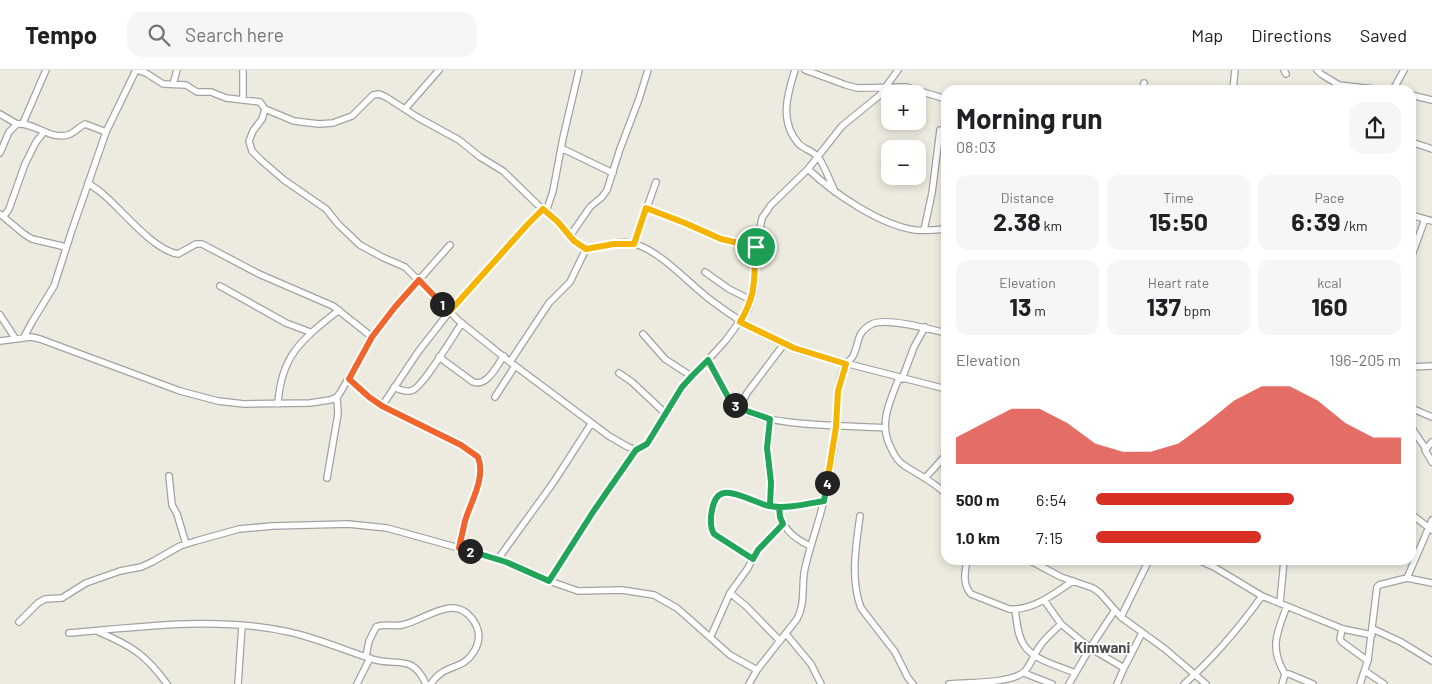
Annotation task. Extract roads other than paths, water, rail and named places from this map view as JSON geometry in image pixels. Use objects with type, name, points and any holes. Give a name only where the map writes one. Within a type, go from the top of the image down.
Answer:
[{"type":"street","points":[[0,153],[13,126],[20,123],[46,70]]},
{"type":"street","points":[[24,337],[54,286],[106,132],[137,70],[146,73],[163,84],[186,85],[197,92],[211,92],[226,98],[260,102],[265,109],[294,121],[319,124],[352,116],[373,95],[379,94],[455,137],[480,158],[503,171],[558,222],[574,241],[586,249],[614,244],[634,244],[656,254],[740,322],[784,344],[806,353],[941,388]]},
{"type":"street","points":[[173,84],[177,70]]},
{"type":"street","points":[[243,70],[243,100]]},
{"type":"street","points":[[405,109],[439,70]]},
{"type":"street","points":[[382,406],[418,352],[450,311],[528,224],[544,210],[553,191],[579,70]]},
{"type":"street","points":[[570,236],[590,206],[602,197],[607,190],[620,149],[640,99],[648,70]]},
{"type":"street","points":[[794,70],[785,109],[786,119],[800,144],[818,157],[836,193]]},
{"type":"street","points":[[805,70],[857,88],[881,87]]},
{"type":"street","points":[[888,85],[898,70]]},
{"type":"street","points":[[1234,85],[1235,70]]},
{"type":"street","points":[[1317,70],[1336,85]]},
{"type":"street","points":[[1396,85],[1404,70]]},
{"type":"street","points":[[549,581],[593,512],[636,450],[647,444],[692,376],[740,322],[754,291],[756,247],[762,218],[771,205],[808,169],[842,126],[881,93]]},
{"type":"street","points":[[926,93],[941,98]]},
{"type":"street","points":[[1416,96],[1432,100]]},
{"type":"street","points":[[265,109],[262,119],[250,136],[249,142],[252,151],[284,180],[326,209],[338,224],[360,244],[382,257],[405,267],[462,323],[513,364],[591,424],[636,450]]},
{"type":"street","points":[[1,115],[52,134],[71,134],[85,124],[106,132]]},
{"type":"street","points":[[924,230],[932,193],[940,130]]},
{"type":"street","points":[[44,132],[31,151],[10,209],[2,215],[32,239],[66,248]]},
{"type":"street","points":[[1416,144],[1432,149]]},
{"type":"street","points":[[561,148],[613,173]]},
{"type":"street","points":[[808,169],[820,182],[853,204],[893,223],[914,229],[941,229]]},
{"type":"street","points":[[634,244],[656,182]]},
{"type":"street","points":[[88,183],[104,195],[154,242],[170,252],[178,254],[196,244],[202,244],[236,262],[325,302],[339,310],[372,337]]},
{"type":"street","points":[[646,208],[721,239],[756,247]]},
{"type":"street","points":[[1416,216],[1432,221]]},
{"type":"street","points":[[1416,244],[1425,219]]},
{"type":"street","points":[[327,478],[338,414],[337,397],[372,337],[395,307],[450,245]]},
{"type":"street","points":[[495,397],[549,303],[570,282],[586,249]]},
{"type":"street","points":[[705,272],[728,289],[751,300]]},
{"type":"street","points":[[220,286],[286,323],[310,332]]},
{"type":"street","points":[[278,404],[279,388],[284,370],[301,342],[310,332],[339,310]]},
{"type":"street","points":[[0,315],[15,338]]},
{"type":"street","points":[[749,684],[757,670],[786,634],[802,610],[805,570],[810,546],[824,501],[836,427],[838,391],[846,364],[853,356],[861,333],[872,324],[890,322],[925,327],[941,332]]},
{"type":"street","points":[[394,388],[408,392],[415,390],[462,323]]},
{"type":"street","points":[[925,327],[914,347],[887,410],[884,428],[888,443],[898,460],[903,465],[926,477],[941,490]]},
{"type":"street","points":[[643,334],[665,358],[692,376]]},
{"type":"street","points":[[0,341],[31,337],[53,343],[198,397],[244,404],[321,402],[337,397]]},
{"type":"street","points":[[739,408],[747,393],[784,344]]},
{"type":"street","points":[[439,358],[467,378],[480,383],[485,382],[504,356]]},
{"type":"street","points":[[708,360],[728,397],[739,408],[770,419],[813,425],[884,428]]},
{"type":"street","points":[[1416,367],[1432,366]]},
{"type":"street","points":[[619,373],[632,382],[666,414]]},
{"type":"street","points":[[349,379],[382,406],[461,445],[478,457],[480,467],[479,479],[465,521],[459,548]]},
{"type":"street","points":[[1416,410],[1432,417]]},
{"type":"street","points":[[770,419],[767,448],[771,482],[770,506]]},
{"type":"street","points":[[498,559],[553,483],[591,424]]},
{"type":"street","points":[[1416,434],[1426,448],[1426,454],[1432,462]]},
{"type":"street","points":[[1426,448],[1432,442]]},
{"type":"street","points":[[926,477],[941,460]]},
{"type":"street","points":[[169,476],[170,496],[186,544]]},
{"type":"street","points":[[753,559],[712,531],[716,497],[730,492],[770,506],[779,507],[824,501]]},
{"type":"street","points":[[779,507],[783,524],[792,536],[810,546]]},
{"type":"street","points":[[860,516],[855,579],[858,601],[861,608],[895,652],[912,684]]},
{"type":"street","points":[[1416,518],[1430,529]]},
{"type":"street","points":[[1416,559],[1430,529],[1432,520]]},
{"type":"street","points":[[19,622],[38,603],[45,599],[62,598],[86,583],[120,571],[147,565],[186,544],[239,529],[348,524],[388,528],[498,559],[578,591],[622,590],[654,595],[677,608],[711,636],[730,655],[757,670]]},
{"type":"street","points":[[711,636],[730,593],[745,574],[758,550],[783,524]]},
{"type":"street","points":[[967,565],[965,583],[970,594],[1001,607],[1015,610],[1044,600],[1074,581]]},
{"type":"street","points":[[1038,565],[1061,577],[1093,588],[1100,593],[1121,617],[1165,649],[1206,684]]},
{"type":"street","points":[[1121,617],[1147,565]]},
{"type":"street","points":[[1209,565],[1262,596],[1342,629],[1373,632],[1402,642],[1432,661]]},
{"type":"street","points":[[1280,603],[1284,565]]},
{"type":"street","points":[[1407,578],[1413,565]]},
{"type":"street","points":[[1360,684],[1368,661],[1377,587],[1407,578],[1432,583]]},
{"type":"street","points":[[730,593],[746,606],[780,641]]},
{"type":"street","points":[[1184,684],[1241,626],[1262,596]]},
{"type":"street","points":[[1044,600],[1061,624],[1090,648],[1124,668]]},
{"type":"street","points":[[1282,684],[1285,674],[1275,641],[1286,606]]},
{"type":"street","points":[[357,684],[368,657],[369,641],[376,627],[380,625],[400,625],[418,620],[439,610],[458,608],[468,614],[475,623],[480,633],[478,643],[468,660],[442,671],[431,684]]},
{"type":"street","points":[[1015,610],[1022,641],[1028,650],[1035,656],[1075,673]]},
{"type":"street","points":[[1069,684],[1115,610]]},
{"type":"street","points":[[68,634],[195,623],[286,631],[381,661],[405,662],[418,672],[426,684]]},
{"type":"street","points":[[949,684],[1002,681],[1012,679],[1024,673],[1047,636],[1061,624]]},
{"type":"street","points":[[238,684],[242,626]]},
{"type":"street","points":[[1342,629],[1340,639],[1342,642],[1368,661]]},
{"type":"street","points":[[96,631],[125,643],[140,653],[168,684]]},
{"type":"street","points":[[1117,684],[1142,633]]},
{"type":"street","points":[[786,634],[811,664],[821,684]]},
{"type":"street","points":[[1365,671],[1384,684]]},
{"type":"street","points":[[1024,673],[1052,684]]},
{"type":"street","points":[[1285,674],[1292,674],[1313,684]]},
{"type":"district","name":"Kimwani","points":[[1102,647]]}]
